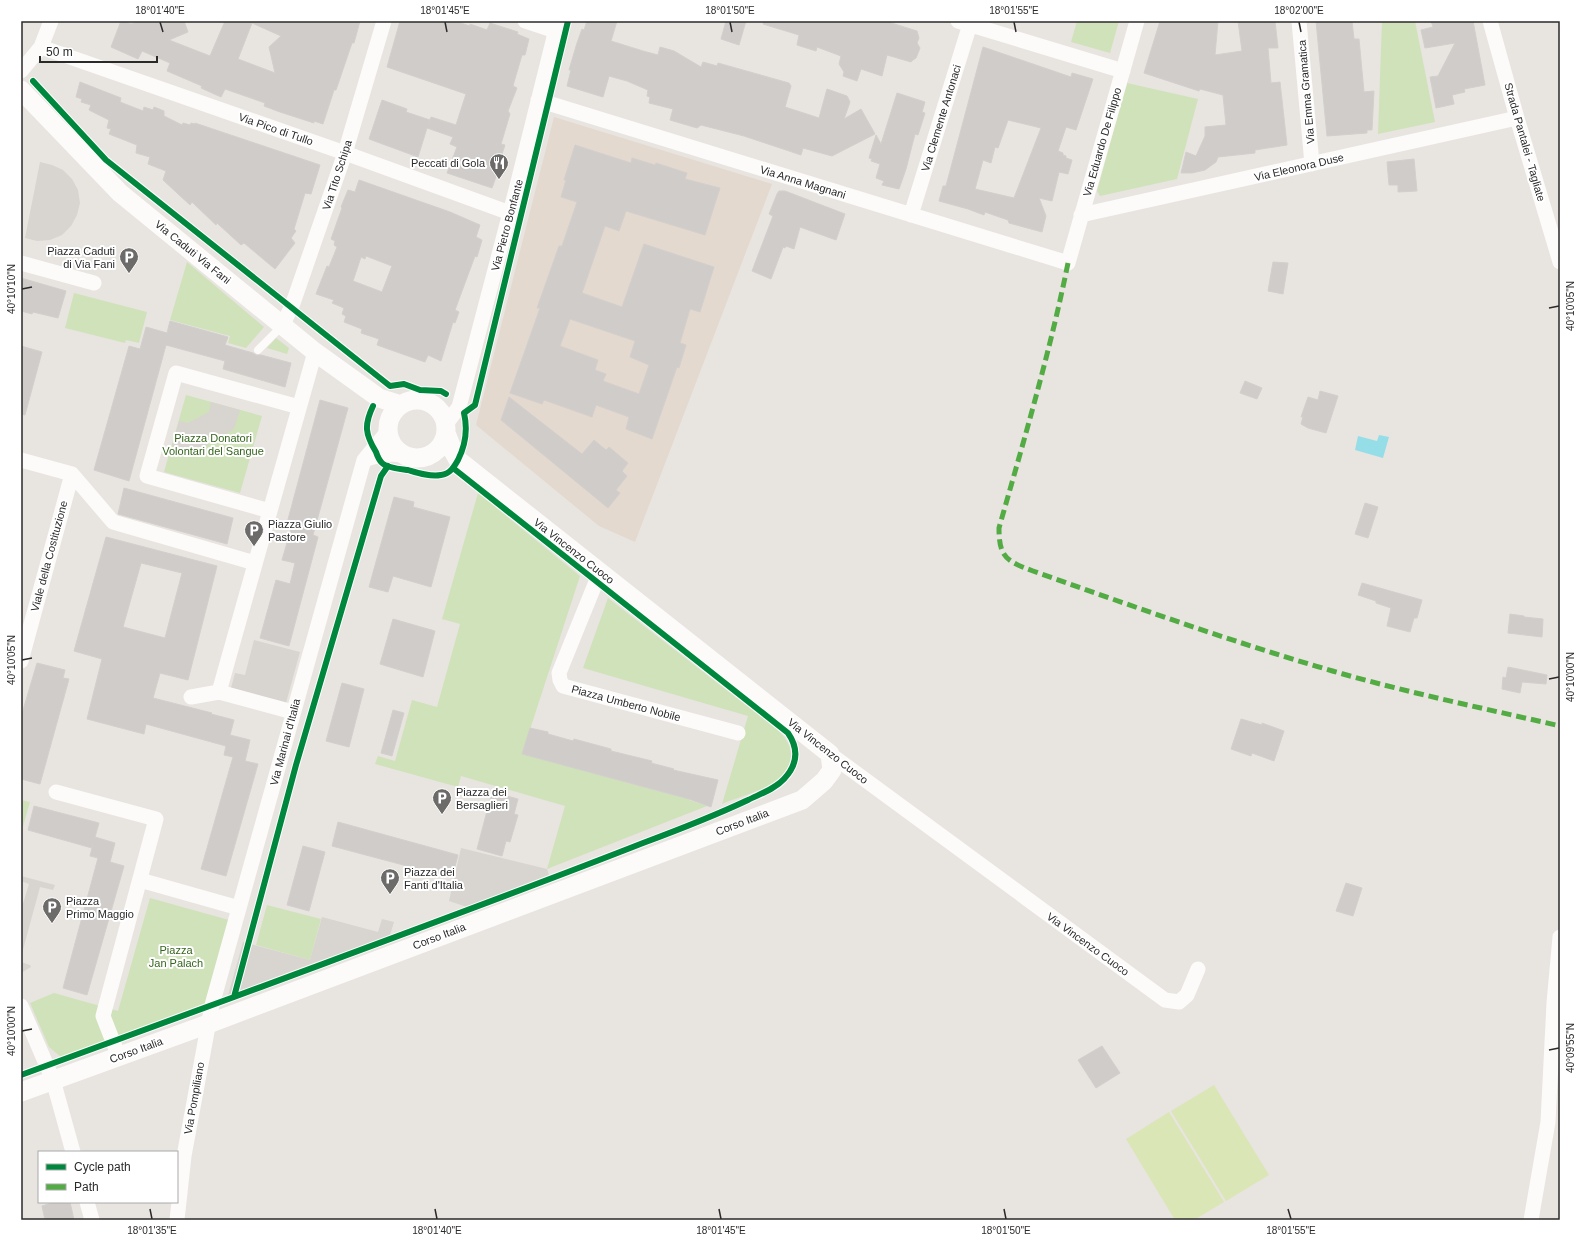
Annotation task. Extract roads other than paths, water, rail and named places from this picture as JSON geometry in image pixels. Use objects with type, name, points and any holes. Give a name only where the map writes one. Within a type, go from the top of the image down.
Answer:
[{"type":"street","points":[[21,71],[41,47],[51,21]]},
{"type":"street","name":"Via Tito Schipa","points":[[282,326],[292,306],[345,153],[384,21]]},
{"type":"street","points":[[525,21],[557,26]]},
{"type":"street","name":"Via Eduardo De Filippo","points":[[1068,263],[1137,21]]},
{"type":"street","name":"Via Emma Gramatica","points":[[1299,21],[1312,164]]},
{"type":"street","name":"Strada Pantalei - Tagliate","points":[[1490,21],[1560,262]]},
{"type":"street","points":[[966,22],[1123,71]]},
{"type":"street","name":"Via Clemente Antonaci","points":[[911,215],[966,22]]},
{"type":"street","name":"Via Pietro Bonfante","points":[[446,428],[459,407],[557,26]]},
{"type":"street","name":"Via Pico di Tullo","points":[[41,47],[345,153],[510,213]]},
{"type":"street","name":"Via Caduti Via Fani","points":[[21,90],[120,193],[315,352],[379,398],[401,405]]},
{"type":"street","name":"Via Anna Magnani","points":[[538,100],[1068,263]]},
{"type":"street","name":"Via Eleonora Duse","points":[[1081,215],[1517,118]]},
{"type":"street","points":[[21,263],[94,283]]},
{"type":"street","points":[[218,692],[315,352]]},
{"type":"street","points":[[270,511],[146,476],[176,373],[299,407]]},
{"type":"street","points":[[379,398],[389,426],[390,440],[395,449],[403,455]]},
{"type":"street","points":[[364,460],[389,453],[413,458],[423,458],[431,455],[439,449],[444,442],[446,428],[443,415],[437,408],[420,400],[410,401],[401,405],[394,412],[389,426]]},
{"type":"street","name":"Via Marinai d'Italia","points":[[208,1024],[292,712],[364,460],[389,426]]},
{"type":"street","name":"Via Vincenzo Cuoco","points":[[446,428],[453,451],[458,460]]},
{"type":"street","name":"Via Vincenzo Cuoco","points":[[431,455],[446,456],[458,460],[830,754],[1165,1000],[1179,1002],[1187,995],[1198,969]]},
{"type":"street","points":[[21,460],[72,474],[113,522],[255,564]]},
{"type":"street","name":"Viale della Costituzione","points":[[21,661],[72,474]]},
{"type":"street","name":"Piazza Umberto Nobile","points":[[600,572],[559,672],[560,680],[564,686],[738,733]]},
{"type":"street","points":[[191,697],[218,692],[292,712]]},
{"type":"street","name":"Corso Italia","points":[[21,1092],[208,1024],[802,800],[824,781],[832,770],[830,754]]},
{"type":"street","points":[[56,792],[156,819],[103,1016],[119,1057]]},
{"type":"street","points":[[140,880],[239,908]]},
{"type":"street","points":[[1531,1220],[1548,1122],[1554,1003],[1560,937]]},
{"type":"street","points":[[21,1006],[27,1031],[53,1080],[73,1151]]},
{"type":"street","name":"Via Pompiliano","points":[[176,1220],[184,1156],[208,1024]]},
{"type":"street","points":[[87,1203],[92,1220]]},
{"type":"lane","points":[[258,350],[282,326]]},
{"type":"water","points":[[1379,435],[1389,437],[1383,458],[1355,450],[1358,436],[1377,441]]},
{"type":"place","name":"Peccati di Gola","points":[[499,180]]},
{"type":"place","name":"Piazza Caduti di Via Fani","points":[[129,274]]},
{"type":"place","name":"Piazza Giulio Pastore","points":[[254,547]]},
{"type":"place","name":"Piazza dei Bersaglieri","points":[[442,815]]},
{"type":"place","name":"Piazza dei Fanti d'Italia","points":[[390,895]]},
{"type":"place","name":"Piazza Primo Maggio","points":[[52,924]]},
{"type":"park label","name":"Piazza Donatori Volontari del Sangue","points":[[213,444]]},
{"type":"park label","name":"Piazza Jan Palach","points":[[176,956]]}]
